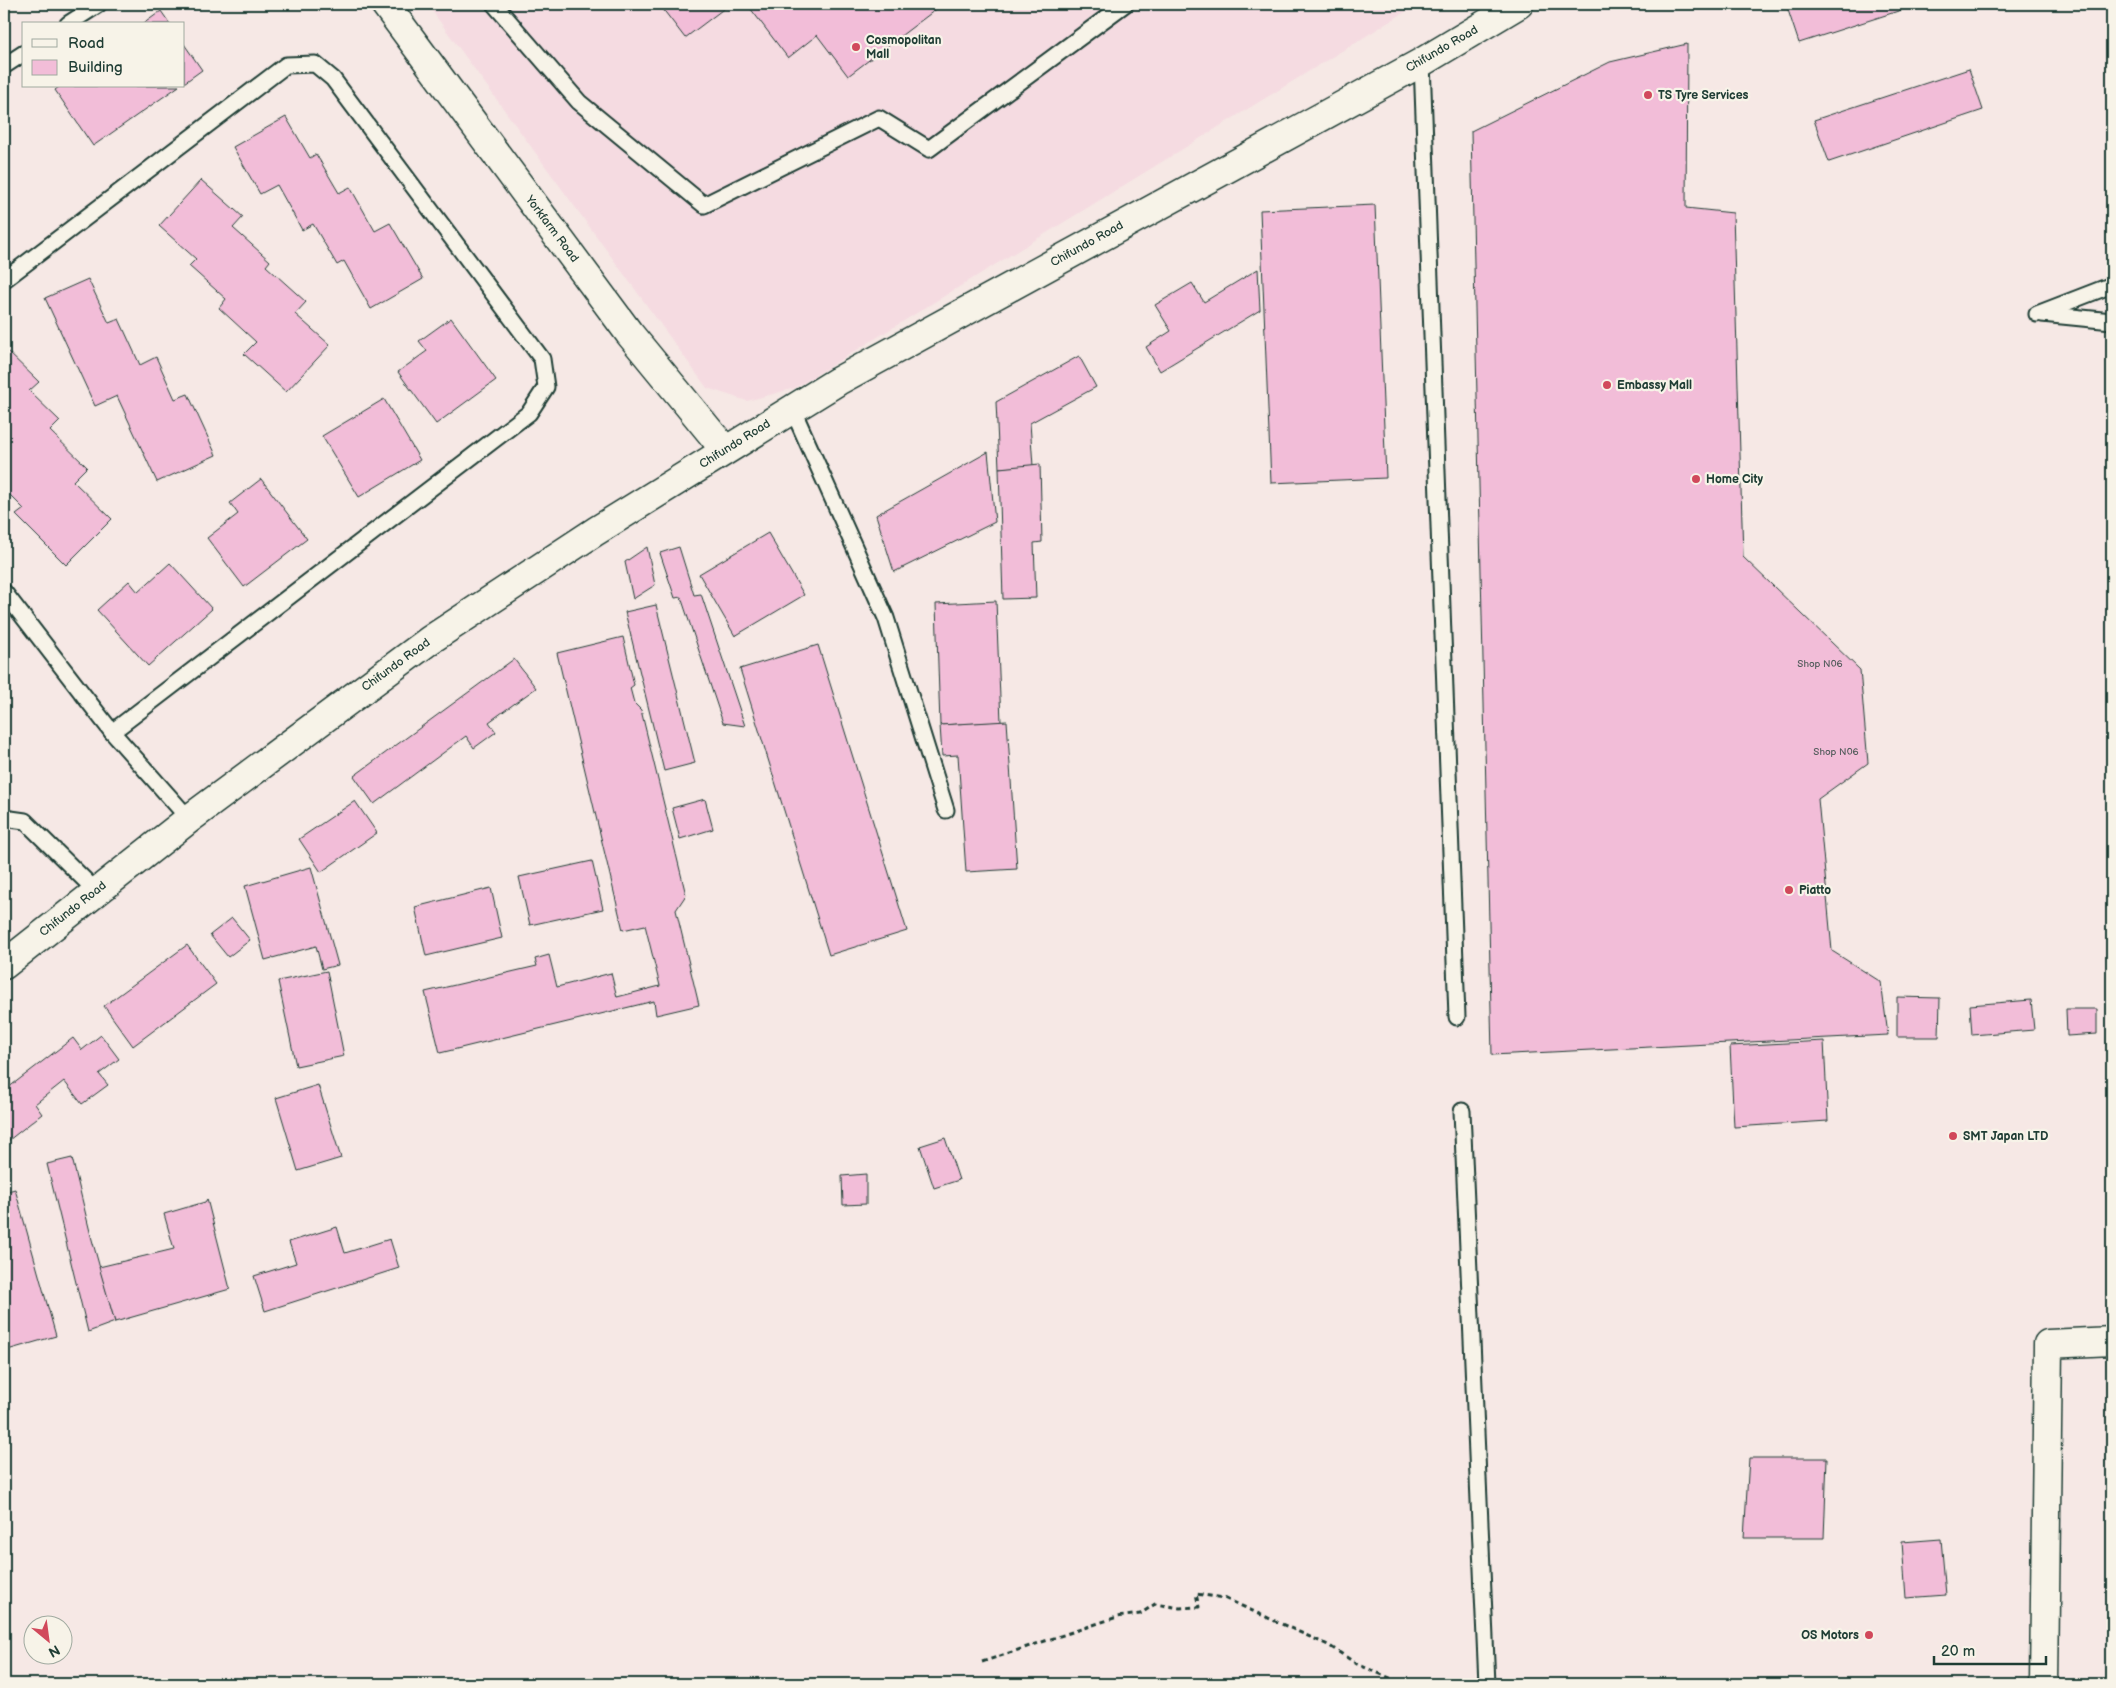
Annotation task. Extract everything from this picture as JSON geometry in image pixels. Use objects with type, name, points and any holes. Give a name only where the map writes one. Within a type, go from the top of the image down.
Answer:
[{"type":"street","name":"Yorkfarm Road","points":[[385,4],[629,333],[725,450]]},
{"type":"street","name":"Chifundo Road","points":[[4,965],[189,819],[430,640],[596,531],[838,381],[1422,62],[1519,4]]},
{"type":"street","points":[[2044,1684],[2048,1344],[2112,1342]]},
{"type":"lane","points":[[71,22],[99,4]]},
{"type":"lane","points":[[494,4],[579,102],[704,205],[879,118],[929,149],[1125,4]]},
{"type":"lane","points":[[4,66],[22,54]]},
{"type":"lane","points":[[1422,62],[1457,1017]]},
{"type":"lane","points":[[4,280],[286,65],[315,64],[333,79],[542,360],[546,387],[529,413],[112,732]]},
{"type":"lane","points":[[2112,285],[2037,314],[2112,321]]},
{"type":"lane","points":[[792,408],[886,618],[946,810]]},
{"type":"lane","points":[[4,592],[112,732],[189,819]]},
{"type":"lane","points":[[4,818],[25,822],[96,891]]},
{"type":"lane","points":[[1462,1112],[1487,1684]]},
{"type":"path","points":[[982,1662],[1117,1617],[1140,1614],[1155,1604],[1180,1608],[1199,1607],[1196,1594],[1224,1598],[1328,1645],[1357,1664],[1404,1684]]},
{"type":"shaded area","points":[[427,4],[1418,4],[795,388],[747,401],[707,388]]},
{"type":"building","points":[[659,4],[730,4],[685,38]]},
{"type":"building","name":"Cosmopolitan Mall","points":[[747,4],[943,4],[848,76],[817,35],[788,58]]},
{"type":"building","points":[[1786,4],[1920,4],[1799,43]]},
{"type":"building","points":[[161,11],[169,22],[146,22]]},
{"type":"building","name":"Embassy Mall","points":[[1687,44],[1686,208],[1733,213],[1743,557],[1860,670],[1868,763],[1818,799],[1832,951],[1881,982],[1888,1035],[1492,1055],[1471,131],[1610,62]]},
{"type":"building","points":[[185,45],[202,70],[185,82]]},
{"type":"building","points":[[1969,69],[1983,110],[1829,162],[1814,120]]},
{"type":"building","points":[[58,88],[176,88],[93,146],[55,90]]},
{"type":"building","points":[[286,117],[310,158],[316,154],[339,193],[350,187],[375,231],[390,223],[423,279],[371,309],[344,261],[337,265],[313,224],[302,230],[277,185],[260,194],[233,147]]},
{"type":"building","points":[[201,180],[243,217],[233,228],[270,261],[266,266],[306,302],[295,314],[330,345],[286,392],[244,354],[256,342],[219,308],[226,299],[189,266],[196,259],[159,226]]},
{"type":"building","points":[[1375,205],[1386,478],[1271,483],[1260,210]]},
{"type":"building","points":[[1258,269],[1260,310],[1160,371],[1146,347],[1171,331],[1155,305],[1192,283],[1204,302]]},
{"type":"building","points":[[88,279],[109,323],[119,319],[140,365],[156,357],[175,399],[188,394],[216,455],[157,482],[117,396],[95,406],[45,298]]},
{"type":"building","points":[[451,318],[496,380],[436,424],[398,372],[427,351],[419,341]]},
{"type":"building","points":[[4,348],[39,382],[29,391],[60,421],[50,431],[87,467],[73,481],[112,519],[66,565],[16,515],[24,509],[4,489]]},
{"type":"building","points":[[1079,356],[1096,387],[1030,423],[1033,466],[999,468],[996,402]]},
{"type":"building","points":[[384,399],[420,460],[359,497],[322,436]]},
{"type":"building","points":[[988,452],[995,522],[894,572],[876,515]]},
{"type":"building","points":[[1040,464],[1042,542],[1034,543],[1036,598],[1003,599],[999,468]]},
{"type":"building","points":[[261,479],[307,539],[244,587],[207,538],[238,514],[230,503]]},
{"type":"building","points":[[768,533],[804,595],[735,636],[699,574]]},
{"type":"building","points":[[647,547],[655,585],[633,599],[625,562]]},
{"type":"building","points":[[679,547],[694,595],[701,594],[745,726],[723,723],[681,597],[675,598],[660,553]]},
{"type":"building","points":[[170,563],[212,609],[148,666],[97,610],[129,581],[138,592]]},
{"type":"building","points":[[996,601],[1001,722],[940,725],[936,604]]},
{"type":"building","points":[[656,605],[695,763],[664,771],[625,612]]},
{"type":"building","points":[[623,637],[634,685],[630,688],[634,703],[641,710],[686,895],[676,910],[699,1005],[656,1015],[654,1001],[440,1053],[425,992],[537,966],[535,959],[549,955],[557,987],[611,973],[617,997],[660,986],[645,925],[623,930],[557,653]]},
{"type":"building","points":[[818,645],[907,931],[829,955],[740,669]]},
{"type":"building","points":[[514,659],[536,688],[489,722],[496,732],[474,748],[466,736],[374,804],[354,776]]},
{"type":"building","points":[[1007,721],[1017,869],[966,872],[958,755],[942,756],[940,725]]},
{"type":"building","points":[[705,799],[713,829],[680,839],[672,808]]},
{"type":"building","points":[[355,801],[377,833],[321,872],[299,839]]},
{"type":"building","points":[[592,861],[603,909],[530,925],[519,877]]},
{"type":"building","points":[[311,867],[338,965],[322,969],[316,946],[265,960],[245,886]]},
{"type":"building","points":[[491,888],[502,938],[426,956],[415,907]]},
{"type":"building","points":[[232,918],[250,940],[228,957],[210,935]]},
{"type":"building","points":[[187,945],[216,984],[133,1046],[104,1006]]},
{"type":"building","points":[[327,971],[344,1056],[296,1066],[278,981]]},
{"type":"building","points":[[1897,997],[1940,998],[1939,1037],[1897,1037]]},
{"type":"building","points":[[2031,1000],[2034,1030],[1972,1035],[1970,1005]]},
{"type":"building","points":[[2066,1009],[2097,1009],[2097,1034],[2067,1036]]},
{"type":"building","points":[[101,1035],[119,1059],[99,1074],[108,1085],[82,1104],[64,1081],[35,1104],[42,1114],[4,1144],[4,1091],[73,1038],[82,1050]]},
{"type":"building","points":[[1824,1041],[1828,1121],[1734,1127],[1730,1046]]},
{"type":"building","points":[[318,1085],[341,1158],[298,1171],[276,1098]]},
{"type":"building","points":[[945,1138],[959,1180],[934,1188],[920,1146]]},
{"type":"building","points":[[72,1158],[115,1322],[88,1332],[47,1164]]},
{"type":"building","points":[[866,1174],[866,1204],[843,1205],[842,1176]]},
{"type":"building","points":[[15,1189],[56,1336],[4,1351],[4,1192]]},
{"type":"building","points":[[207,1199],[230,1289],[115,1322],[99,1267],[174,1249],[164,1214],[205,1202]]},
{"type":"building","points":[[337,1227],[345,1253],[390,1239],[399,1268],[265,1311],[254,1276],[296,1263],[289,1242]]},
{"type":"building","points":[[1749,1458],[1827,1458],[1824,1538],[1744,1538]]},
{"type":"building","points":[[1941,1539],[1946,1595],[1906,1598],[1902,1542]]},
{"type":"place","name":"Cosmopolitan Mall","points":[[856,47]]},
{"type":"place","name":"TS Tyre Services","points":[[1648,95]]},
{"type":"place","name":"Embassy Mall","points":[[1607,385]]},
{"type":"place","name":"Home City","points":[[1696,479]]},
{"type":"place","name":"Piatto","points":[[1789,890]]},
{"type":"place","name":"SMT Japan LTD","points":[[1953,1136]]},
{"type":"place","name":"OS Motors","points":[[1869,1635]]}]
